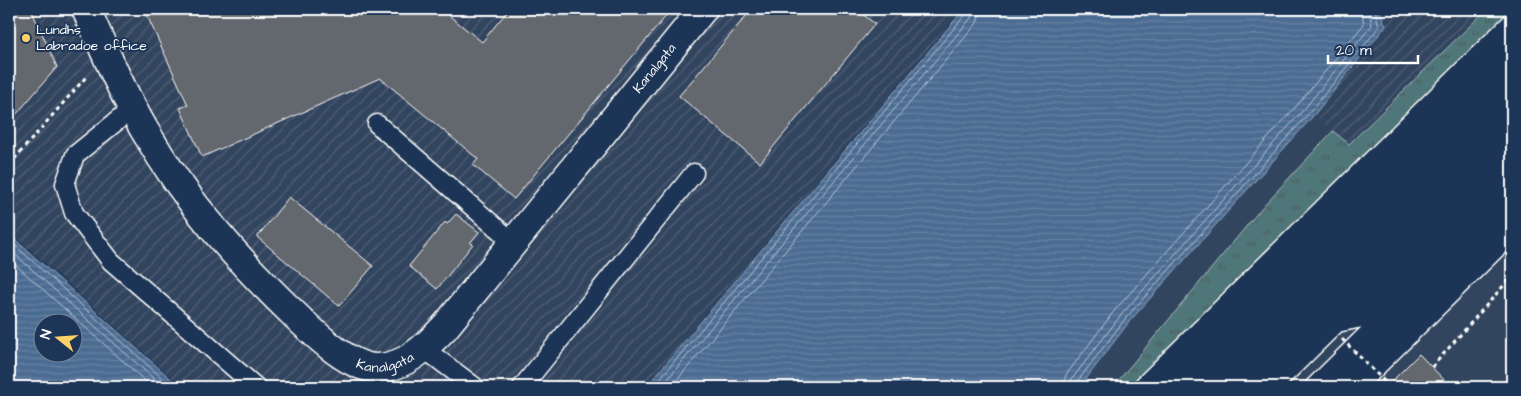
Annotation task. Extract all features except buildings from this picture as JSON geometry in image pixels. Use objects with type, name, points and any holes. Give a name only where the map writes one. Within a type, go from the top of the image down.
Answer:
[{"type":"main road","name":"Kanalgata","points":[[86,9],[106,55],[133,108],[168,168],[191,202],[241,263],[312,331],[352,361],[375,368],[412,358],[446,327],[703,9]]},
{"type":"lane","points":[[1142,387],[1512,22]]},
{"type":"lane","points":[[1161,387],[1512,40]]},
{"type":"lane","points":[[1180,387],[1512,58]]},
{"type":"lane","points":[[1198,387],[1512,77]]},
{"type":"lane","points":[[1216,387],[1512,95]]},
{"type":"lane","points":[[133,108],[75,155],[65,184],[74,213],[111,261],[256,387]]},
{"type":"lane","points":[[1235,387],[1512,113]]},
{"type":"lane","points":[[377,124],[514,242]]},
{"type":"lane","points":[[1253,387],[1512,132]]},
{"type":"lane","points":[[1314,387],[1345,335],[1512,150]]},
{"type":"lane","points":[[1345,335],[1512,170]]},
{"type":"lane","points":[[522,387],[694,172]]},
{"type":"lane","points":[[1272,387],[1345,335],[1512,191]]},
{"type":"lane","points":[[1335,387],[1512,212]]},
{"type":"lane","points":[[1356,387],[1512,233]]},
{"type":"lane","points":[[1345,335],[1362,318]]},
{"type":"lane","points":[[423,348],[475,387]]},
{"type":"path","points":[[9,165],[106,55]]},
{"type":"path","points":[[1432,368],[1512,276]]},
{"type":"path","points":[[1345,335],[1388,385]]},
{"type":"shaded area","points":[[9,9],[962,9],[645,387],[182,387],[9,231]]},
{"type":"shaded area","points":[[1379,9],[1487,9],[1349,144],[1314,115],[1386,27]]},
{"type":"shaded area","points":[[1487,9],[1512,9],[1512,387],[1080,387],[1129,322],[1314,115],[1349,144]]},
{"type":"green space","points":[[1487,9],[1512,9],[1512,12],[1133,387],[1113,387],[1264,205],[1333,131],[1349,144]]},
{"type":"water","points":[[964,9],[1379,9],[1386,26],[1314,115],[1129,322],[1080,387],[646,387]]},
{"type":"water","points":[[9,234],[180,387],[9,387]]},
{"type":"place","name":"Lundhs Labradoe office","points":[[26,38]]}]
